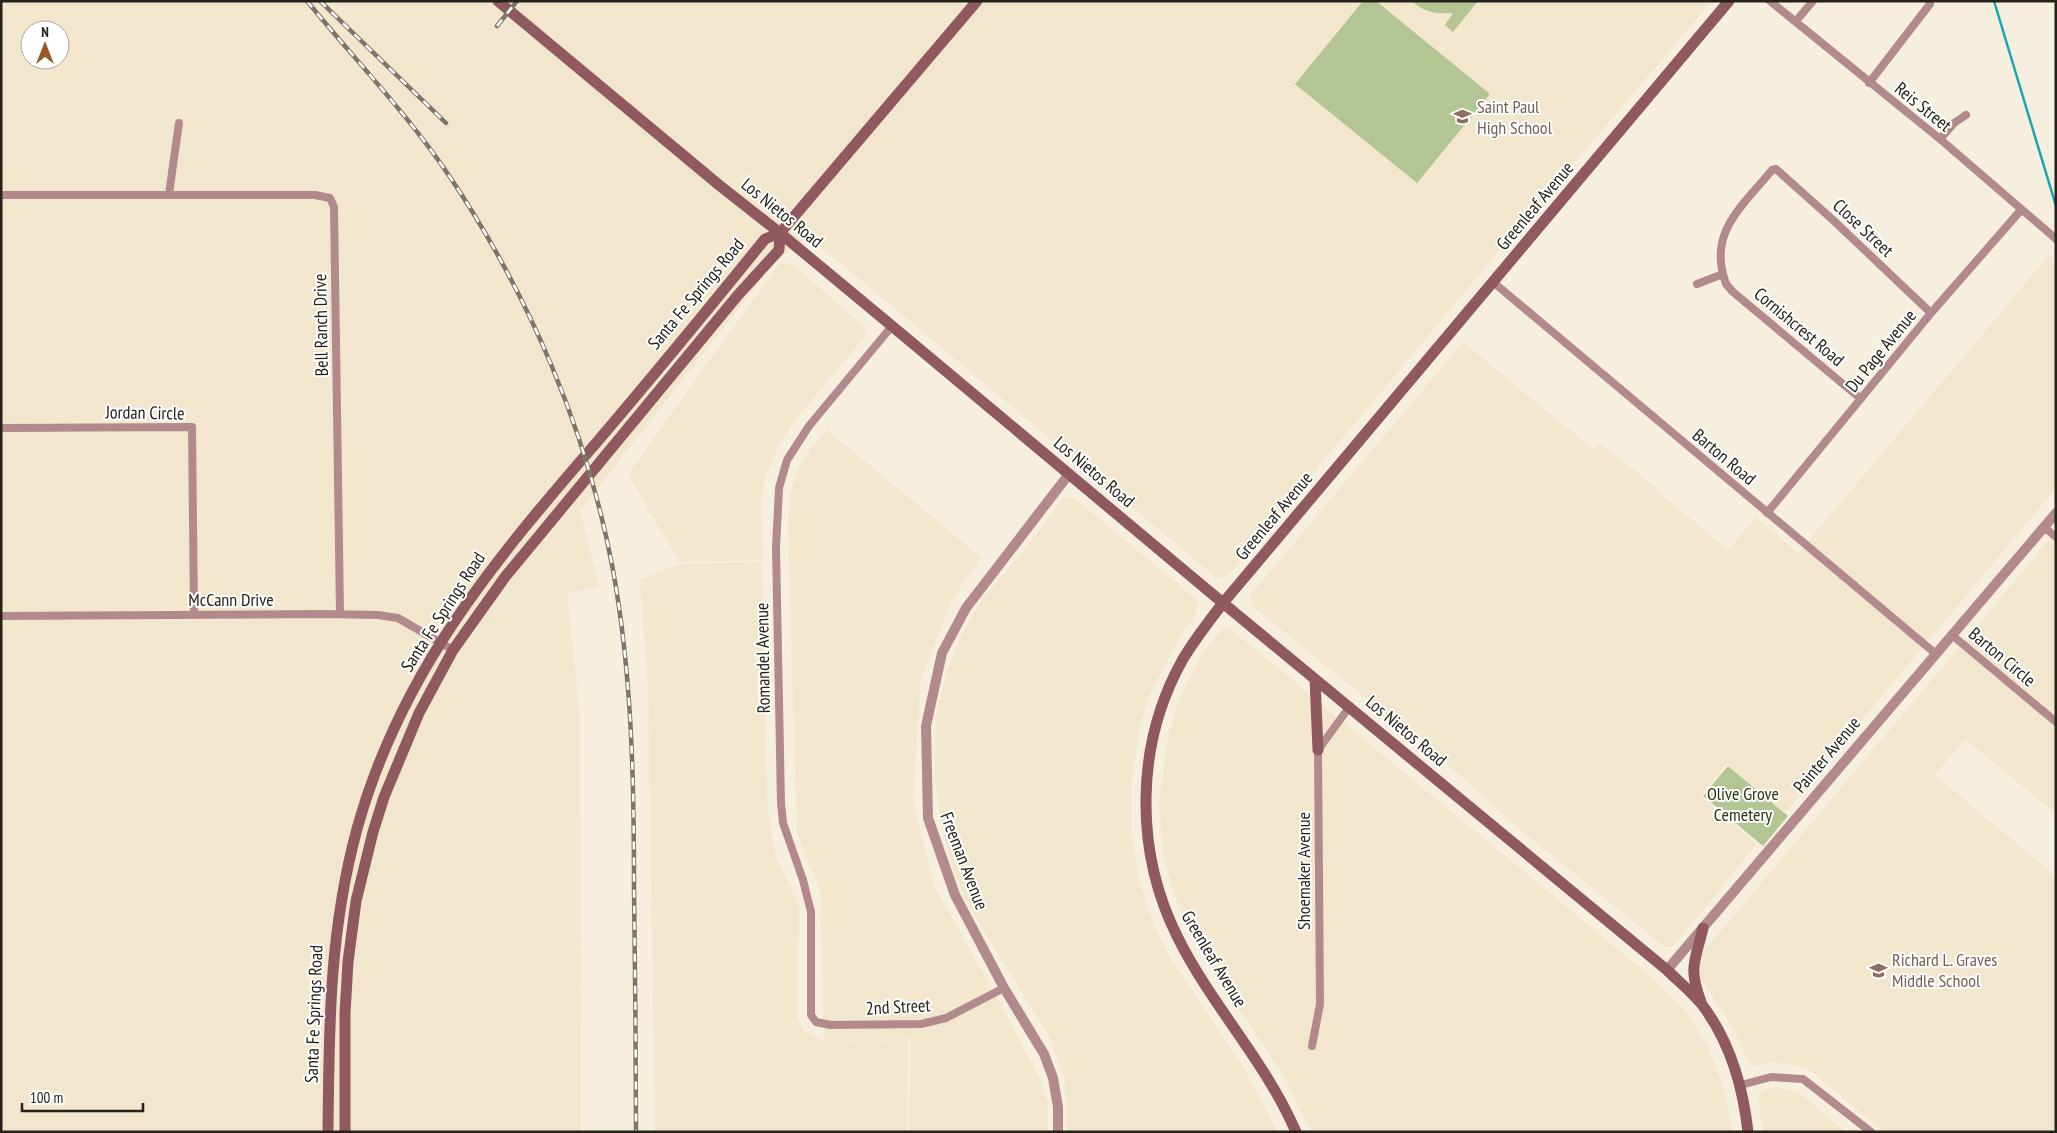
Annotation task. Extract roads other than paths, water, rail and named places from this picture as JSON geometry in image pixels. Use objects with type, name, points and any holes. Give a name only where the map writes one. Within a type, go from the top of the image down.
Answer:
[{"type":"main road","name":"Los Nietos Road","points":[[498,1],[892,326],[1223,604],[1350,706],[1667,970]]},
{"type":"main road","name":"Santa Fe Springs Road","points":[[328,1132],[331,975],[336,931],[346,874],[357,828],[396,725],[439,643],[508,546],[765,239],[780,233],[977,1]]},
{"type":"main road","name":"Greenleaf Avenue","points":[[1296,1132],[1276,1091],[1178,939],[1157,887],[1147,838],[1146,795],[1149,759],[1161,709],[1167,693],[1183,660],[1223,604],[1729,1]]},
{"type":"main road","name":"Santa Fe Springs Road","points":[[345,1132],[345,1021],[348,962],[356,901],[373,832],[395,767],[419,713],[453,650],[505,577],[708,331],[779,250],[780,233]]},
{"type":"main road","points":[[697,321],[708,331]]},
{"type":"main road","points":[[1316,679],[1318,750]]},
{"type":"main road","points":[[1703,928],[1692,974],[1702,1006],[1731,1058],[1746,1106],[1748,1132]]},
{"type":"main road","points":[[1667,970],[1702,1006]]},
{"type":"street","name":"Reis Street","points":[[1770,1],[1940,139],[2020,210],[2056,239]]},
{"type":"street","points":[[1796,21],[1813,1]]},
{"type":"street","points":[[1869,83],[1930,4],[1929,1]]},
{"type":"street","points":[[1940,139],[1954,123],[1966,115]]},
{"type":"street","points":[[169,194],[179,123]]},
{"type":"street","name":"Cornishcrest Road","points":[[1772,170],[1727,226],[1721,242],[1720,258],[1726,284],[1733,292],[1862,399]]},
{"type":"street","name":"Close Street","points":[[1772,170],[1779,171],[1931,313]]},
{"type":"street","name":"Bell Ranch Drive","points":[[1,195],[315,195],[330,198],[334,207],[340,614]]},
{"type":"street","name":"Du Page Avenue","points":[[1767,513],[1931,313],[2020,210]]},
{"type":"street","points":[[1697,284],[1723,274]]},
{"type":"street","name":"Barton Road","points":[[1493,282],[1936,654]]},
{"type":"street","name":"Romandel Avenue","points":[[816,1022],[811,1015],[810,1004],[811,912],[803,880],[783,823],[780,803],[776,548],[779,488],[788,460],[810,426],[892,326]]},
{"type":"street","name":"Jordan Circle","points":[[1,428],[192,427],[194,615]]},
{"type":"street","name":"Freeman Avenue","points":[[1058,1132],[1058,1107],[1050,1070],[1044,1054],[1004,988],[955,895],[928,818],[926,726],[942,653],[966,608],[1069,474]]},
{"type":"street","name":"Painter Avenue","points":[[1667,970],[2056,513]]},
{"type":"street","points":[[2044,527],[2056,537]]},
{"type":"street","name":"McCann Drive","points":[[1,616],[340,614],[398,618],[453,650]]},
{"type":"street","name":"Barton Circle","points":[[1952,635],[2056,722]]},
{"type":"street","points":[[1318,750],[1350,706]]},
{"type":"street","name":"Shoemaker Avenue","points":[[1312,1046],[1320,1004],[1318,750]]},
{"type":"street","name":"2nd Street","points":[[816,1022],[831,1025],[921,1024],[946,1018],[1004,988]]},
{"type":"street","points":[[1740,1085],[1771,1077],[1803,1079],[1871,1132]]},
{"type":"waterway","points":[[1994,1],[2056,206]]},
{"type":"railway","points":[[307,1],[416,131],[450,177],[479,222],[505,268],[551,365],[571,415],[588,466],[613,570],[624,649],[631,728],[636,1132]]},
{"type":"railway","points":[[320,1],[446,123]]},
{"type":"railway","points":[[497,26],[517,1]]},
{"type":"place","name":"Saint Paul High School","points":[[1463,117]]},
{"type":"place","name":"Richard L. Graves Middle School","points":[[1878,970]]},
{"type":"park label","name":"Olive Grove Cemetery","points":[[1743,804]]}]
